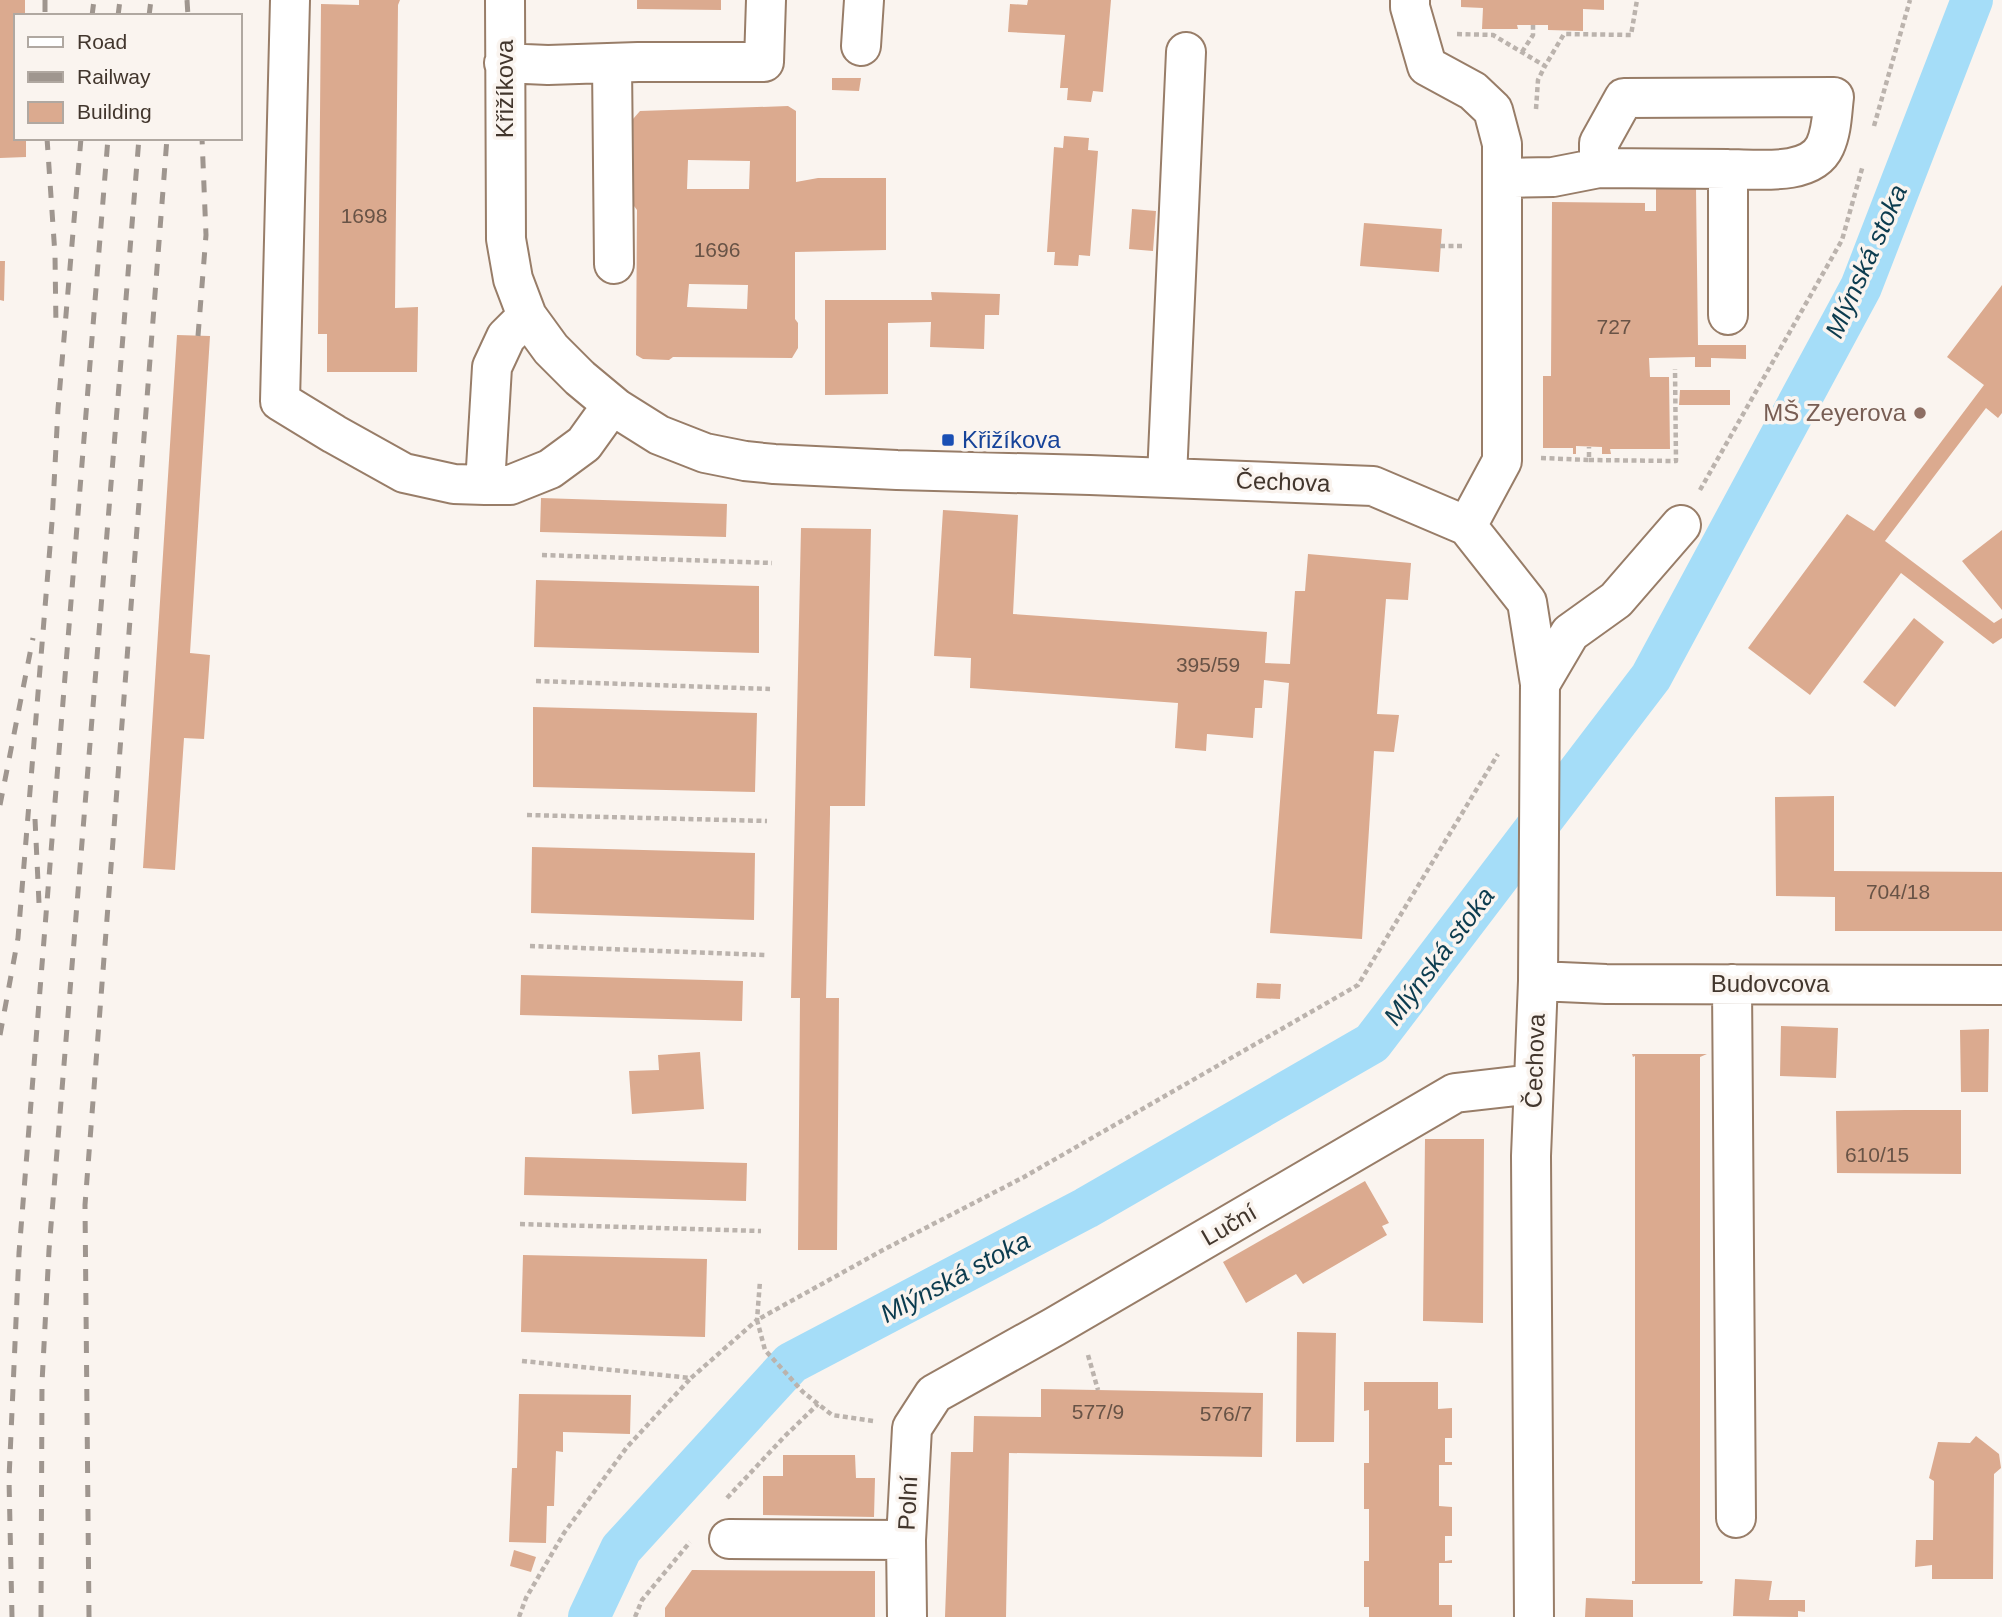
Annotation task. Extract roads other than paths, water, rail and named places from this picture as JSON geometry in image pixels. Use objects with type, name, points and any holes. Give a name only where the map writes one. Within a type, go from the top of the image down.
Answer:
[{"type":"street","points":[[290,0],[280,401],[334,435],[404,472],[454,484],[485,485],[510,485],[550,469],[584,444],[612,405]]},
{"type":"street","name":"Křižíkova","points":[[505,0],[506,239],[513,279],[527,316],[551,349],[612,405],[659,435],[705,453],[746,461],[897,470],[1090,475]]},
{"type":"street","points":[[504,63],[548,65],[764,62],[766,0]]},
{"type":"street","points":[[861,46],[864,0]]},
{"type":"street","points":[[1414,17],[1427,66],[1473,91],[1493,110],[1502,144],[1502,461],[1468,526]]},
{"type":"street","points":[[1167,477],[1186,52]]},
{"type":"street","points":[[612,63],[614,264]]},
{"type":"street","points":[[1503,178],[1553,177],[1599,168],[1792,169],[1818,158],[1831,126],[1834,97],[1624,98],[1599,143],[1599,168]]},
{"type":"street","points":[[1728,169],[1728,315]]},
{"type":"street","points":[[485,485],[492,367],[506,337],[527,316]]},
{"type":"street","name":"Čechova","points":[[1090,475],[1373,486],[1468,526],[1527,601],[1540,684],[1538,981],[1531,1170],[1534,1617]]},
{"type":"street","points":[[1540,684],[1570,633],[1616,600],[1681,525]]},
{"type":"street","name":"Budovcova","points":[[1538,981],[1606,984],[2002,985]]},
{"type":"street","points":[[1732,985],[1737,1518]]},
{"type":"street","name":"Luční","points":[[934,1394],[1455,1093],[1533,1084]]},
{"type":"street","name":"Polní","points":[[906,1617],[906,1540],[912,1428],[934,1394]]},
{"type":"street","points":[[711,1539],[906,1540]]},
{"type":"waterway","name":"Mlýnská stoka","points":[[589,1617],[621,1549],[791,1363],[1086,1208],[1372,1043],[1651,677],[1861,287],[1972,0]]},
{"type":"railway","points":[[45,0],[45,14]]},
{"type":"railway","points":[[92,14],[94,0]]},
{"type":"railway","points":[[118,14],[120,0]]},
{"type":"railway","points":[[149,14],[151,0]]},
{"type":"railway","points":[[187,0],[188,14]]},
{"type":"railway","points":[[47,140],[55,255],[56,327]]},
{"type":"railway","points":[[0,1035],[18,938],[81,140]]},
{"type":"railway","points":[[12,1617],[9,1479],[19,1253],[108,140]]},
{"type":"railway","points":[[41,1617],[42,1383],[49,1250],[139,140]]},
{"type":"railway","points":[[89,1617],[85,1205],[167,140]]},
{"type":"railway","points":[[198,336],[206,235],[202,140]]},
{"type":"railway","points":[[0,805],[33,638]]},
{"type":"railway","points":[[35,819],[39,903]]},
{"type":"place","name":"MŠ Zeyerova","points":[[1920,413]]},
{"type":"place","name":"Křižíkova","points":[[948,440]]}]
